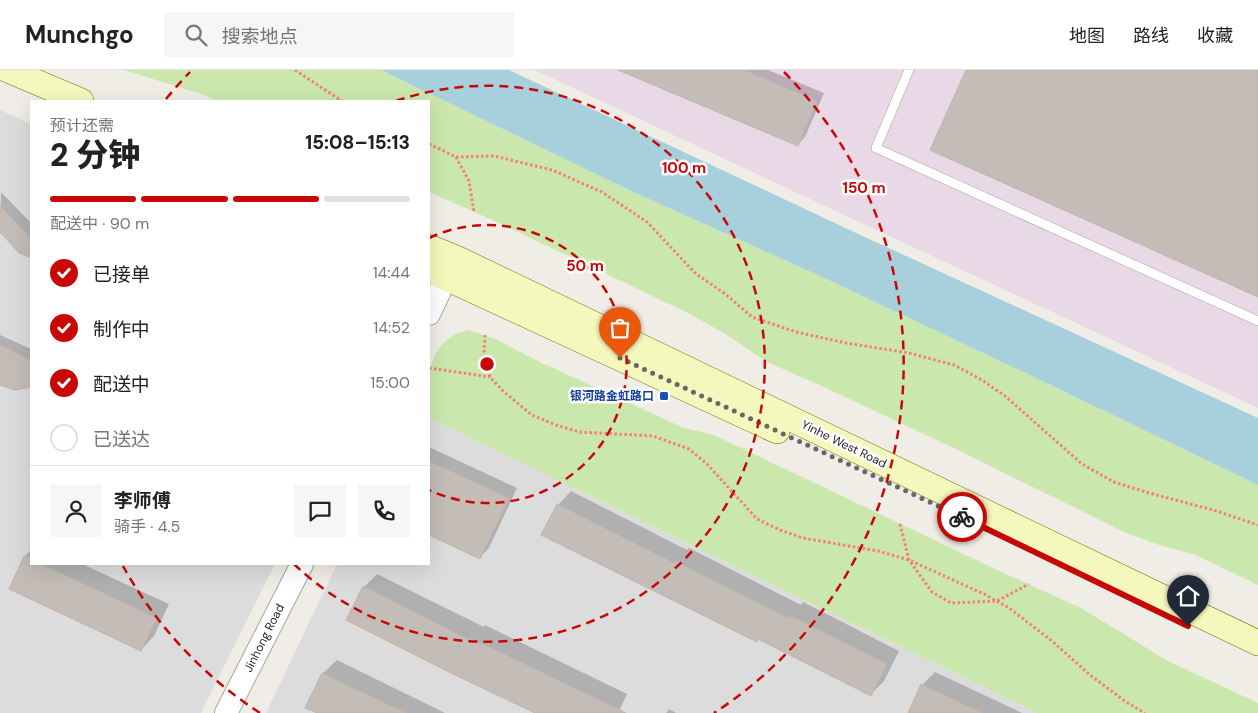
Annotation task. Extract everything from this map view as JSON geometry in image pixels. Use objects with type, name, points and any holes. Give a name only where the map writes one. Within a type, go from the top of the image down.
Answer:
[{"type":"main road","points":[[8,70],[79,100]]},
{"type":"main road","points":[[0,84],[38,100]]},
{"type":"main road","name":"Yinhe West Road","points":[[430,248],[444,269],[979,524],[1258,660]]},
{"type":"main road","name":"Yinhe West Road","points":[[444,269],[1258,643]]},
{"type":"street","points":[[430,311],[444,269]]},
{"type":"street","name":"Jinhong Road","points":[[226,713],[301,565]]},
{"type":"lane","points":[[909,70],[876,148],[1258,321]]},
{"type":"path","points":[[295,70],[340,100]]},
{"type":"path","points":[[430,144],[456,157],[494,156],[552,170],[602,192],[647,222],[696,274],[724,293],[752,317],[796,332],[909,354],[954,365],[982,380],[1005,396],[1082,464],[1114,482],[1258,525]]},
{"type":"path","points":[[456,157],[469,181],[474,212]]},
{"type":"path","points":[[485,335],[484,352],[490,377],[504,392],[532,415],[556,426],[579,432],[653,436],[689,448],[707,464],[757,519],[803,538],[878,551],[910,560],[997,601],[1052,641],[1090,675],[1126,702],[1145,713]]},
{"type":"path","points":[[430,368],[490,377]]},
{"type":"path","points":[[900,524],[910,560],[932,592],[951,603],[997,601],[1029,584]]},
{"type":"shaded area","points":[[535,70],[1258,70],[1258,408],[810,199]]},
{"type":"shaded area","points":[[0,110],[30,124],[30,565],[275,565],[201,713],[0,713]]},
{"type":"shaded area","points":[[430,418],[1037,713],[266,713],[337,565],[430,565]]},
{"type":"green space","points":[[124,70],[381,70],[629,190],[820,276],[1258,485],[1258,585],[1196,555],[1159,545],[1124,532],[962,452],[767,362],[724,333],[686,312],[499,223],[430,192],[430,100],[216,100]]},
{"type":"green space","points":[[469,330],[495,339],[542,363],[684,428],[714,435],[1081,608],[1168,661],[1258,703],[1258,713],[1037,713],[430,418],[430,374],[432,363],[442,345],[457,334]]},
{"type":"water","points":[[381,70],[509,70],[854,232],[1258,418],[1258,485],[820,276],[629,190]]},
{"type":"building","points":[[618,70],[744,70],[817,101],[798,146]]},
{"type":"building","points":[[966,70],[1258,70],[1258,297],[930,150]]},
{"type":"building","points":[[0,206],[30,237],[30,258],[19,253],[0,232]]},
{"type":"building","points":[[0,345],[30,360],[30,387],[15,390],[0,385]]},
{"type":"building","points":[[430,461],[509,498],[480,559],[430,535]]},
{"type":"building","points":[[557,504],[674,563],[675,561],[788,618],[789,615],[887,664],[871,696],[758,639],[757,642],[541,535]]},
{"type":"building","points":[[24,556],[30,559],[30,565],[43,565],[157,618],[141,651],[9,589]]},
{"type":"building","points":[[363,586],[470,640],[471,638],[626,713],[535,713],[453,674],[346,620]]},
{"type":"building","points":[[322,673],[406,713],[317,713],[305,708]]},
{"type":"building","points":[[921,684],[982,713],[908,713]]},
{"type":"way so far","points":[[620,358],[962,517]]},
{"type":"place","name":"银河路金虹路口","points":[[664,396]]},
{"type":"route","points":[[962,517],[1188,626]]}]
